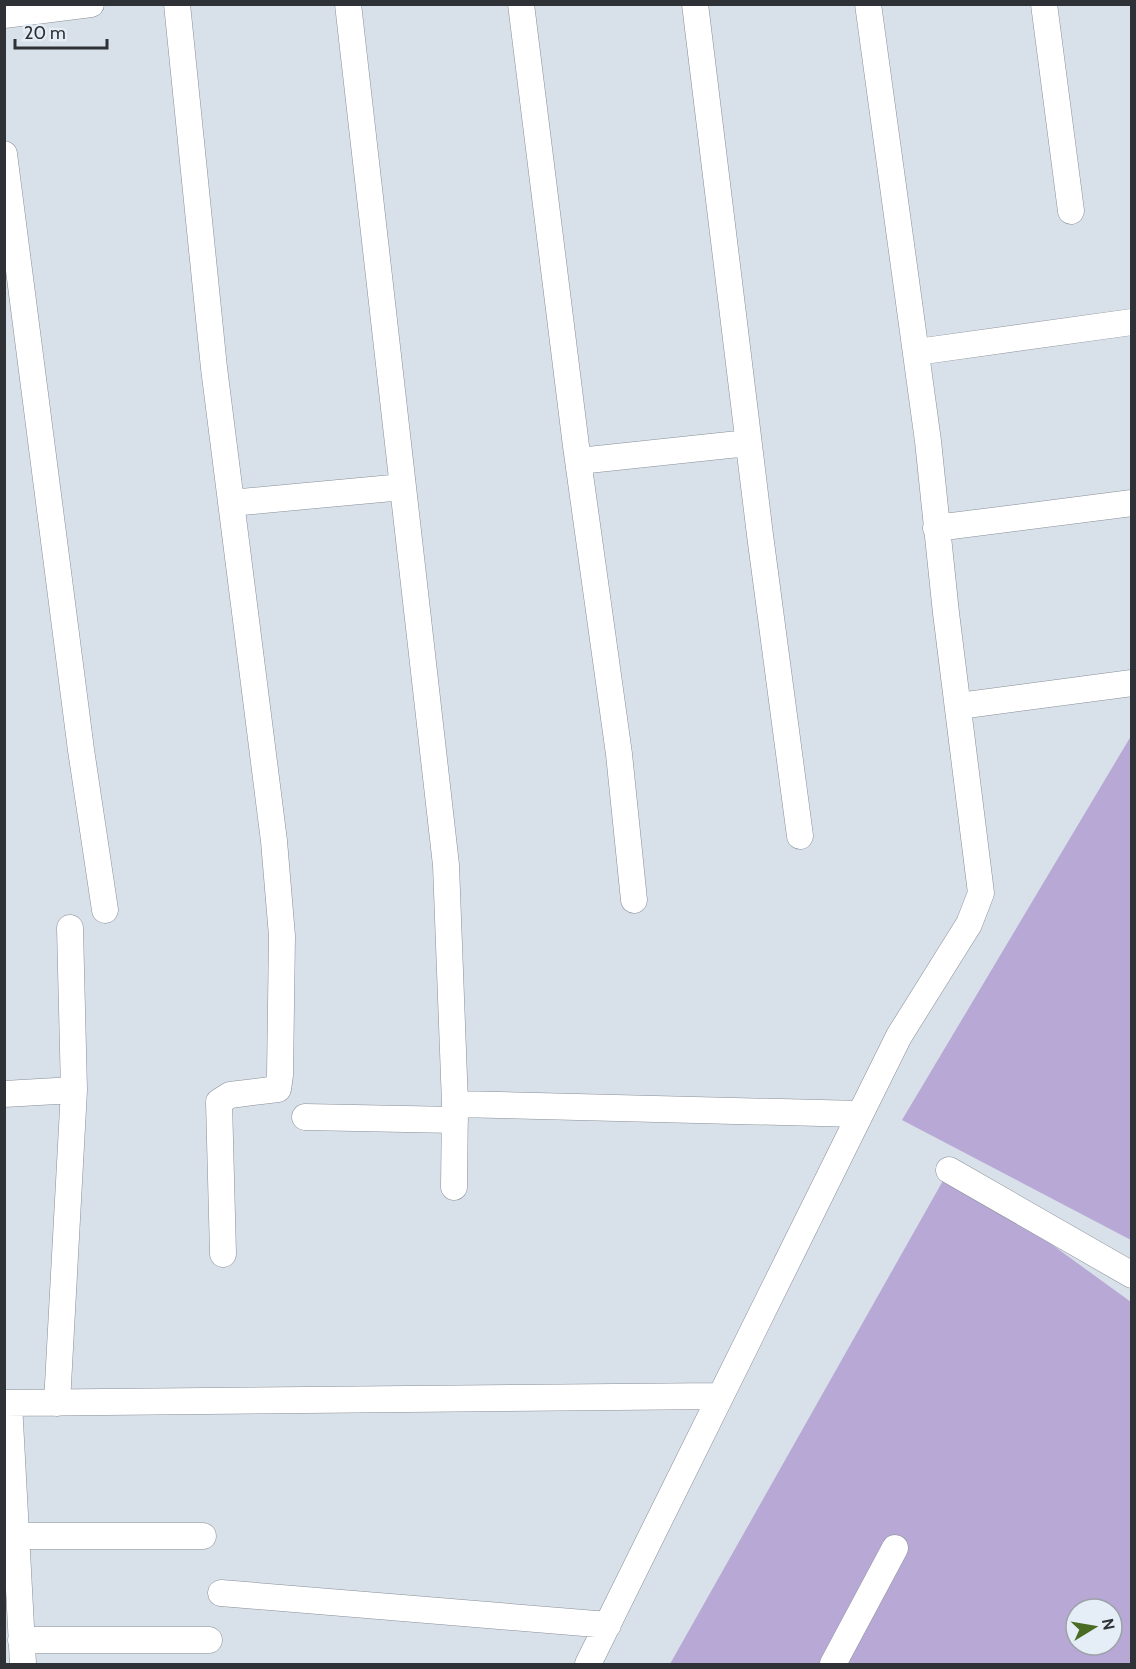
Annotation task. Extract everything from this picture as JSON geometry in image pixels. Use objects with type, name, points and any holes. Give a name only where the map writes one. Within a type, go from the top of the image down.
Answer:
[{"type":"street","points":[[4,15],[91,4]]},
{"type":"street","points":[[177,4],[214,368],[273,829],[282,936],[278,1089],[230,1095],[219,1102],[223,1254]]},
{"type":"street","points":[[348,4],[446,865],[455,1112],[454,1187]]},
{"type":"street","points":[[521,4],[619,754],[634,900]]},
{"type":"street","points":[[695,4],[748,443],[800,836]]},
{"type":"street","points":[[588,1665],[899,1036],[969,924],[981,893],[936,528],[928,441],[868,4]]},
{"type":"street","points":[[1044,4],[1071,211]]},
{"type":"street","points":[[4,154],[81,750],[105,910]]},
{"type":"street","points":[[916,352],[1131,322]]},
{"type":"street","points":[[579,461],[748,443]]},
{"type":"street","points":[[231,503],[403,487]]},
{"type":"street","points":[[936,528],[1131,503]]},
{"type":"street","points":[[959,706],[1131,683]]},
{"type":"street","points":[[57,1402],[74,1090],[70,928]]},
{"type":"street","points":[[4,1094],[74,1090]]},
{"type":"street","points":[[305,1118],[455,1112],[860,1114]]},
{"type":"street","points":[[949,1170],[1131,1275]]},
{"type":"street","points":[[209,1640],[22,1652],[12,1607],[16,1536],[7,1403],[720,1396]]},
{"type":"street","points":[[16,1536],[204,1536]]},
{"type":"street","points":[[842,1662],[895,1548]]},
{"type":"street","points":[[221,1593],[608,1625]]},
{"type":"shaded area","points":[[1131,736],[1131,1240],[902,1120]]},
{"type":"shaded area","points":[[949,1170],[1131,1302],[1131,1664],[670,1664]]}]
